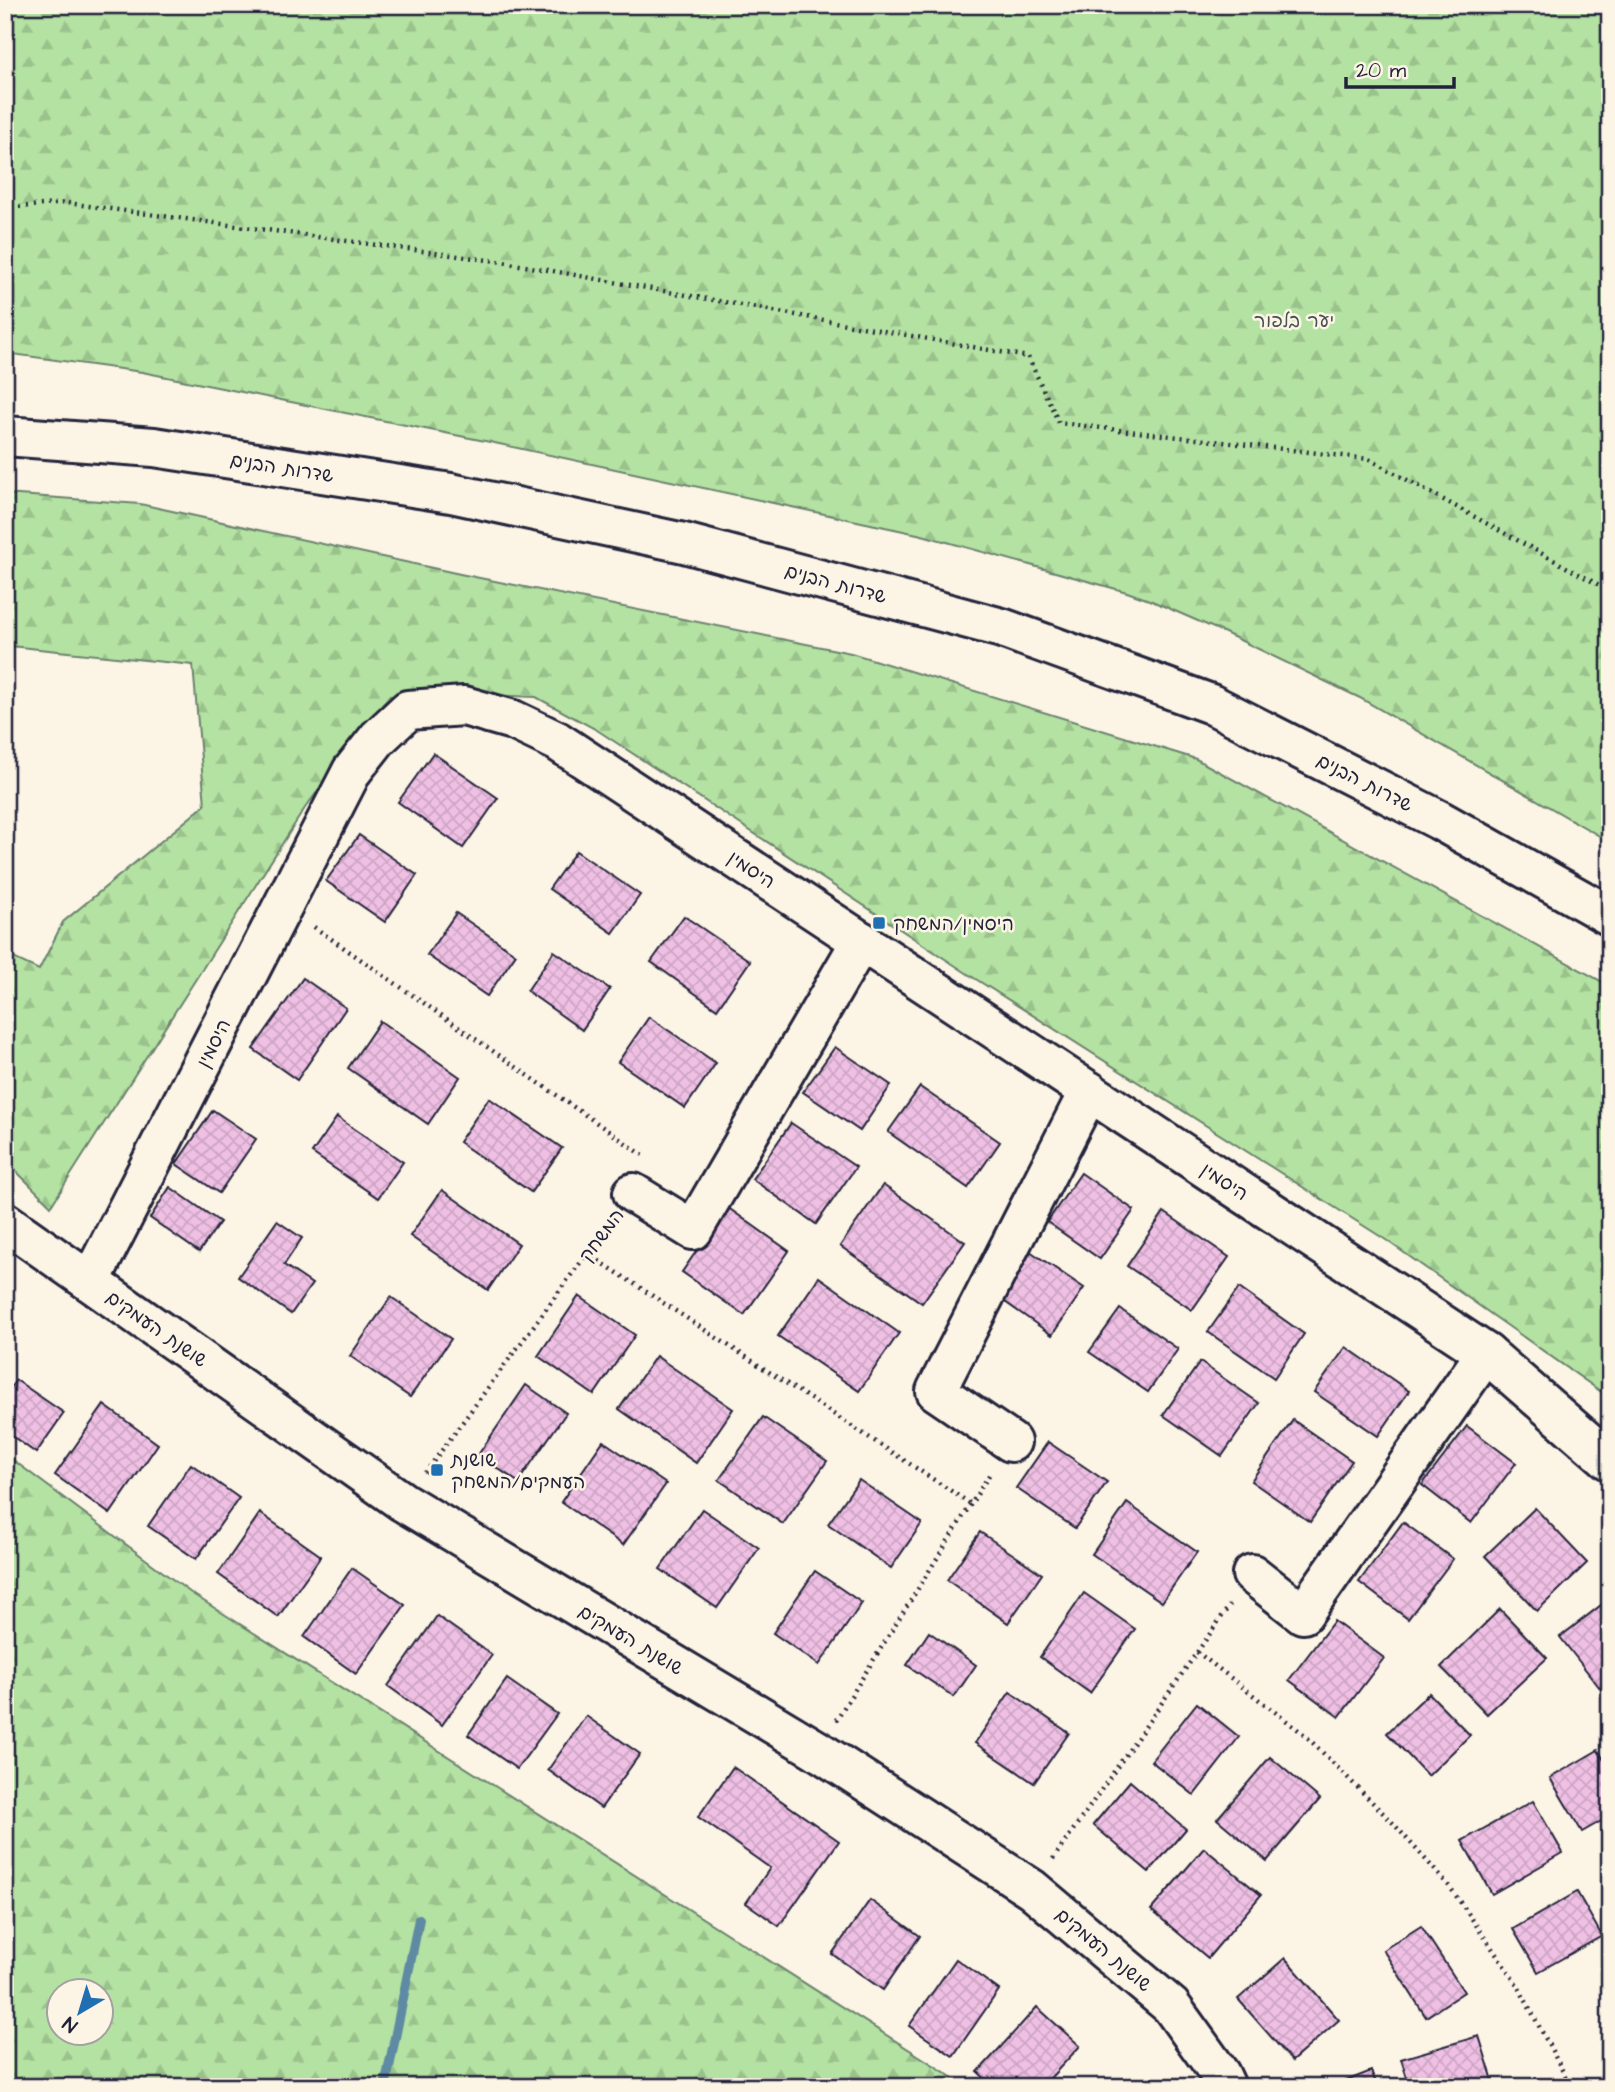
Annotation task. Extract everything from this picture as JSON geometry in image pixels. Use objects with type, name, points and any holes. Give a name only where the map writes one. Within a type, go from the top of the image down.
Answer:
[{"type":"street","name":"שדרות הבנים","points":[[5,436],[154,447],[451,493],[684,543],[1002,628],[1211,704],[1439,820],[1610,916]]},
{"type":"street","name":"היסמין","points":[[91,1280],[352,771],[378,738],[408,710],[464,706],[513,720],[557,741],[1089,1091],[1486,1353],[1610,1461]]},
{"type":"street","name":"המשחק","points":[[633,1193],[693,1230],[861,941]]},
{"type":"street","points":[[1011,1442],[936,1391],[1089,1091]]},
{"type":"street","name":"שושנת העמקים","points":[[5,1222],[403,1502],[817,1750],[1032,1889],[1171,2006],[1220,2074],[1226,2087]]},
{"type":"street","points":[[1252,1574],[1303,1614],[1486,1353]]},
{"type":"path","points":[[5,208],[67,203],[503,262],[1028,357],[1059,423],[1369,459],[1610,591]]},
{"type":"path","points":[[283,906],[654,1163],[633,1193]]},
{"type":"path","name":"המשחק","points":[[403,1502],[633,1193]]},
{"type":"path","points":[[587,1253],[971,1504]]},
{"type":"path","points":[[817,1750],[1011,1442]]},
{"type":"path","points":[[1032,1889],[1252,1574]]},
{"type":"path","points":[[1197,1652],[1305,1735],[1394,1823],[1450,1887],[1518,1986],[1571,2087]]},
{"type":"path","points":[[1596,2087],[1610,2081]]},
{"type":"green space","name":"יער בלפור","points":[[5,5],[1610,5],[1610,842],[1360,698],[1223,632],[1127,592],[922,535],[485,441],[142,372],[5,353]]},
{"type":"green space","points":[[5,494],[140,504],[460,574],[851,653],[1196,759],[1610,986],[1610,1398],[1386,1240],[971,976],[597,730],[536,697],[389,696],[305,808],[51,1206],[5,1160],[5,954],[39,970],[63,922],[205,805],[193,665],[10,646],[5,656]]},
{"type":"green space","points":[[5,1454],[191,1593],[968,2087],[5,2087]]},
{"type":"building","points":[[433,753],[498,798],[463,848],[398,802]]},
{"type":"building","points":[[359,835],[417,875],[385,922],[326,881]]},
{"type":"building","points":[[576,851],[640,895],[613,933],[549,889]]},
{"type":"building","points":[[456,913],[516,954],[487,996],[427,955]]},
{"type":"building","points":[[684,916],[750,961],[717,1009],[651,962]]},
{"type":"building","points":[[554,951],[610,989],[582,1030],[527,991]]},
{"type":"building","points":[[303,978],[346,1008],[297,1080],[253,1049]]},
{"type":"building","points":[[649,1017],[716,1063],[685,1108],[618,1062]]},
{"type":"building","points":[[380,1021],[460,1077],[428,1124],[348,1068]]},
{"type":"building","points":[[835,1047],[891,1085],[860,1131],[803,1092]]},
{"type":"building","points":[[920,1087],[1000,1142],[968,1188],[888,1132]]},
{"type":"building","points":[[489,1098],[562,1148],[531,1192],[459,1142]]},
{"type":"building","points":[[213,1110],[256,1139],[219,1193],[176,1164]]},
{"type":"building","points":[[337,1117],[403,1162],[378,1198],[312,1153]]},
{"type":"building","points":[[791,1123],[856,1167],[816,1224],[752,1179]]},
{"type":"building","points":[[1081,1173],[1134,1210],[1100,1259],[1047,1222]]},
{"type":"building","points":[[883,1185],[965,1242],[922,1303],[840,1246]]},
{"type":"building","points":[[170,1187],[220,1222],[199,1252],[150,1218]]},
{"type":"building","points":[[442,1190],[519,1244],[488,1290],[410,1236]]},
{"type":"building","points":[[727,1207],[789,1251],[744,1315],[682,1272]]},
{"type":"building","points":[[1164,1212],[1229,1257],[1192,1310],[1127,1266]]},
{"type":"building","points":[[277,1221],[302,1238],[284,1265],[312,1284],[291,1314],[238,1277]]},
{"type":"building","points":[[1027,1249],[1084,1288],[1052,1335],[995,1295]]},
{"type":"building","points":[[819,1277],[899,1333],[859,1391],[778,1336]]},
{"type":"building","points":[[1239,1288],[1304,1334],[1274,1378],[1208,1332]]},
{"type":"building","points":[[579,1296],[635,1335],[594,1395],[538,1356]]},
{"type":"building","points":[[391,1297],[451,1339],[410,1397],[350,1356]]},
{"type":"building","points":[[1120,1309],[1178,1349],[1148,1392],[1089,1352]]},
{"type":"building","points":[[1346,1347],[1409,1391],[1378,1436],[1314,1392]]},
{"type":"building","points":[[656,1356],[733,1409],[696,1463],[619,1409]]},
{"type":"building","points":[[1200,1362],[1259,1403],[1222,1456],[1163,1415]]},
{"type":"building","points":[[16,1380],[64,1413],[36,1453],[5,1431],[5,1395]]},
{"type":"building","points":[[526,1385],[566,1413],[518,1482],[478,1455]]},
{"type":"building","points":[[104,1405],[158,1444],[110,1514],[55,1475]]},
{"type":"building","points":[[763,1417],[827,1461],[783,1524],[719,1480]]},
{"type":"building","points":[[1293,1420],[1352,1461],[1310,1522],[1251,1481]]},
{"type":"building","points":[[1467,1426],[1516,1463],[1471,1523],[1422,1485]]},
{"type":"building","points":[[603,1441],[666,1484],[623,1545],[561,1502]]},
{"type":"building","points":[[1048,1442],[1107,1482],[1075,1528],[1016,1488]]},
{"type":"building","points":[[191,1464],[239,1498],[196,1559],[148,1526]]},
{"type":"building","points":[[859,1480],[922,1523],[891,1568],[828,1524]]},
{"type":"building","points":[[1127,1503],[1197,1552],[1162,1602],[1092,1554]]},
{"type":"building","points":[[1535,1508],[1587,1563],[1537,1611],[1485,1556]]},
{"type":"building","points":[[702,1509],[759,1548],[717,1608],[660,1569]]},
{"type":"building","points":[[260,1513],[321,1556],[278,1617],[218,1574]]},
{"type":"building","points":[[1403,1522],[1453,1559],[1408,1619],[1359,1582]]},
{"type":"building","points":[[980,1532],[1042,1574],[1008,1623],[947,1580]]},
{"type":"building","points":[[352,1568],[405,1605],[356,1674],[304,1637]]},
{"type":"building","points":[[815,1571],[862,1603],[819,1665],[773,1633]]},
{"type":"building","points":[[1084,1593],[1135,1629],[1090,1693],[1040,1657]]},
{"type":"building","points":[[1610,1598],[1610,1695],[1607,1697],[1560,1637]]},
{"type":"building","points":[[1500,1609],[1547,1658],[1487,1714],[1441,1667]]},
{"type":"building","points":[[437,1616],[492,1655],[442,1725],[388,1686]]},
{"type":"building","points":[[1334,1621],[1384,1658],[1339,1717],[1289,1680]]},
{"type":"building","points":[[929,1632],[976,1665],[954,1697],[907,1665]]},
{"type":"building","points":[[507,1679],[557,1714],[517,1769],[468,1735]]},
{"type":"building","points":[[1010,1692],[1069,1733],[1034,1783],[975,1743]]},
{"type":"building","points":[[1429,1693],[1470,1735],[1428,1776],[1387,1733]]},
{"type":"building","points":[[1197,1703],[1239,1737],[1194,1795],[1151,1761]]},
{"type":"building","points":[[586,1716],[640,1754],[601,1808],[548,1770]]},
{"type":"building","points":[[1598,1750],[1610,1770],[1610,1816],[1582,1832],[1550,1778]]},
{"type":"building","points":[[1270,1757],[1320,1799],[1267,1861],[1217,1819]]},
{"type":"building","points":[[733,1767],[839,1841],[779,1926],[746,1903],[770,1868],[698,1817]]},
{"type":"building","points":[[1130,1781],[1186,1829],[1149,1872],[1093,1825]]},
{"type":"building","points":[[1533,1801],[1563,1853],[1492,1894],[1462,1841]]},
{"type":"building","points":[[1204,1848],[1261,1895],[1208,1958],[1151,1910]]},
{"type":"building","points":[[1577,1892],[1602,1936],[1538,1972],[1513,1929]]},
{"type":"building","points":[[870,1900],[920,1936],[883,1990],[832,1954]]},
{"type":"building","points":[[1421,1926],[1464,1992],[1426,2017],[1383,1950]]},
{"type":"building","points":[[1285,1958],[1339,2020],[1292,2061],[1238,1999]]},
{"type":"building","points":[[956,1959],[999,1990],[953,2056],[909,2026]]},
{"type":"building","points":[[1037,2007],[1080,2046],[1042,2087],[994,2087],[978,2072]]},
{"type":"building","points":[[1479,2036],[1495,2087],[1410,2087],[1401,2059]]},
{"type":"building","points":[[1371,2071],[1378,2087],[1331,2087]]},
{"type":"waterway","points":[[385,2087],[419,1919]]},
{"type":"place","name":"היסמין/המשחק","points":[[879,923]]},
{"type":"place","name":"שושנת העמקים/המשחק","points":[[437,1470]]}]
